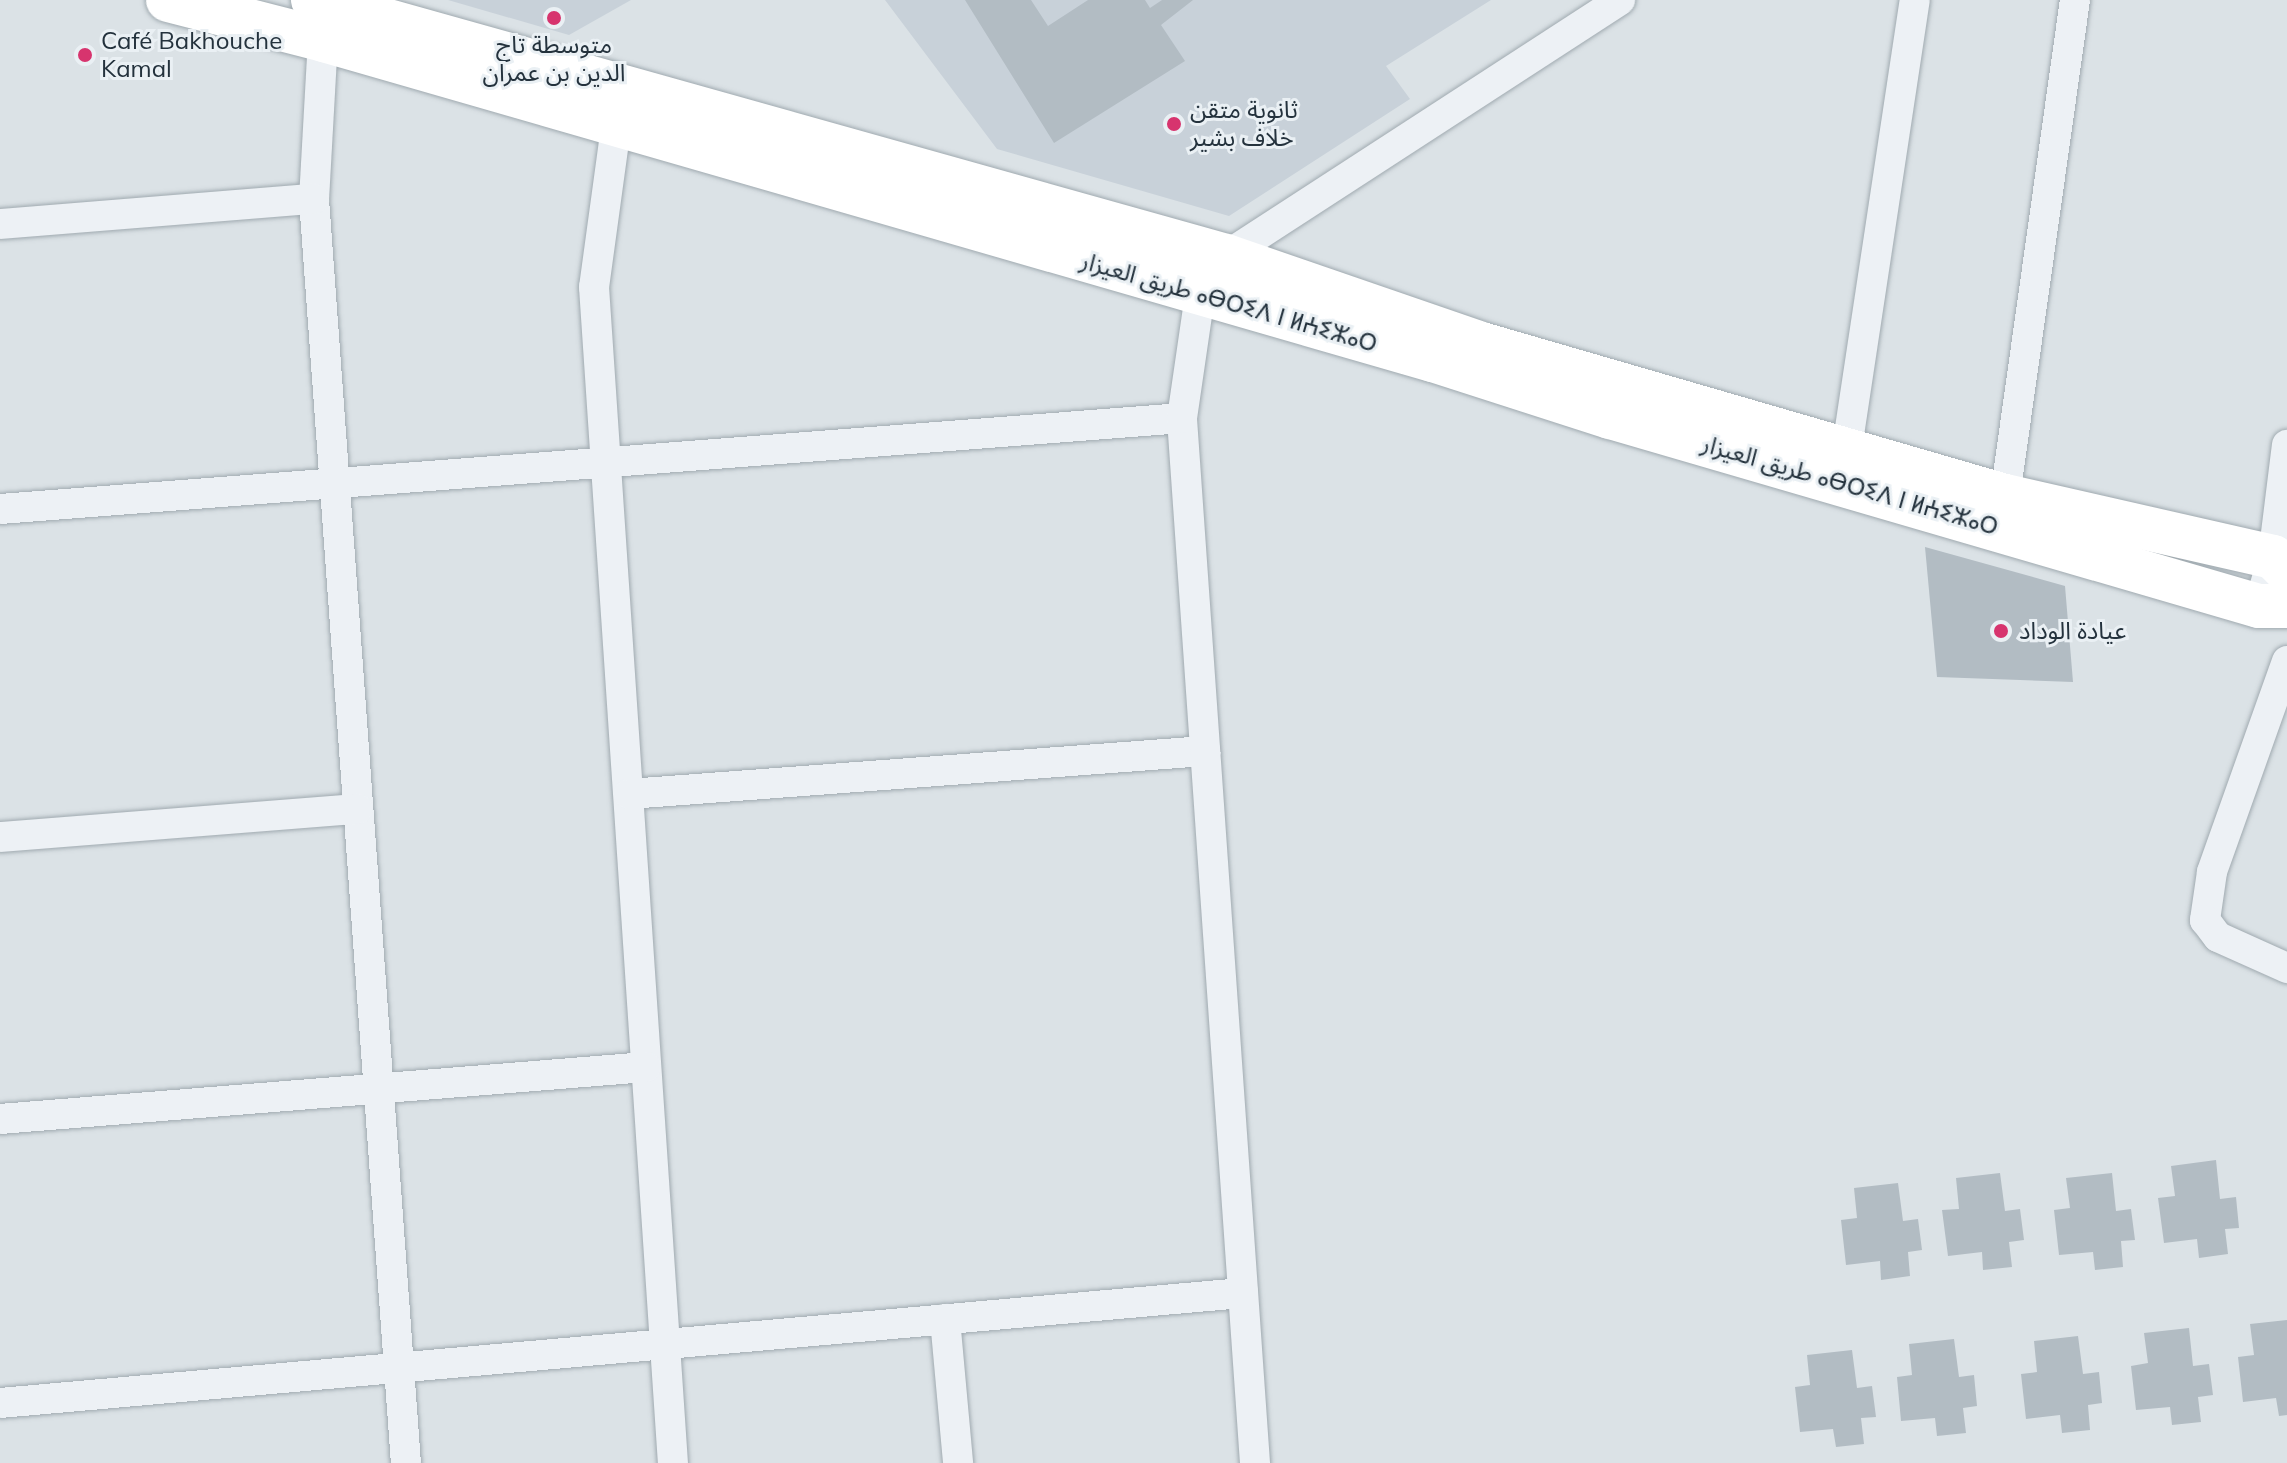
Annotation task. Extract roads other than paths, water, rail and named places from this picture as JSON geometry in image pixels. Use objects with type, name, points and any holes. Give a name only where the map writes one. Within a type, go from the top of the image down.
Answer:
[{"type":"main road","name":"طريق العيزار ⴰⴱⵔⵉⴷ ⵏ ⵍⵄⵉⵣⴰⵔ","points":[[168,0],[320,14],[619,106],[1200,294],[2273,606]]},
{"type":"main road","name":"طريق العيزار ⴰⴱⵔⵉⴷ ⵏ ⵍⵄⵉⵣⴰⵔ","points":[[619,106],[1226,256],[1478,343],[2005,496],[2280,564]]},
{"type":"street","points":[[1255,1463],[1182,418],[1200,294],[1226,256],[1620,0]]},
{"type":"street","points":[[1847,448],[1915,0]]},
{"type":"street","points":[[2005,496],[2075,0]]},
{"type":"street","points":[[320,14],[314,199],[406,1463]]},
{"type":"street","points":[[619,106],[594,287],[673,1463]]},
{"type":"street","points":[[0,224],[314,199]]},
{"type":"street","points":[[0,509],[1182,418]]},
{"type":"street","points":[[2273,606],[2280,564],[2287,445]]},
{"type":"street","points":[[2287,661],[2212,872],[2205,920],[2218,937],[2287,968]]},
{"type":"street","points":[[629,794],[1205,751]]},
{"type":"street","points":[[0,837],[358,809]]},
{"type":"street","points":[[0,1119],[646,1067]]},
{"type":"street","points":[[0,1403],[1243,1293]]},
{"type":"street","points":[[945,1319],[958,1463]]},
{"type":"place","name":"متوسطة تاج الدين بن عمران","points":[[554,18]]},
{"type":"place","name":"Café Bakhouche Kamal","points":[[85,55]]},
{"type":"place","name":"ثانوية متقن خلاف بشير","points":[[1174,124]]},
{"type":"place","name":"عيادة الوداد","points":[[2001,631]]}]
